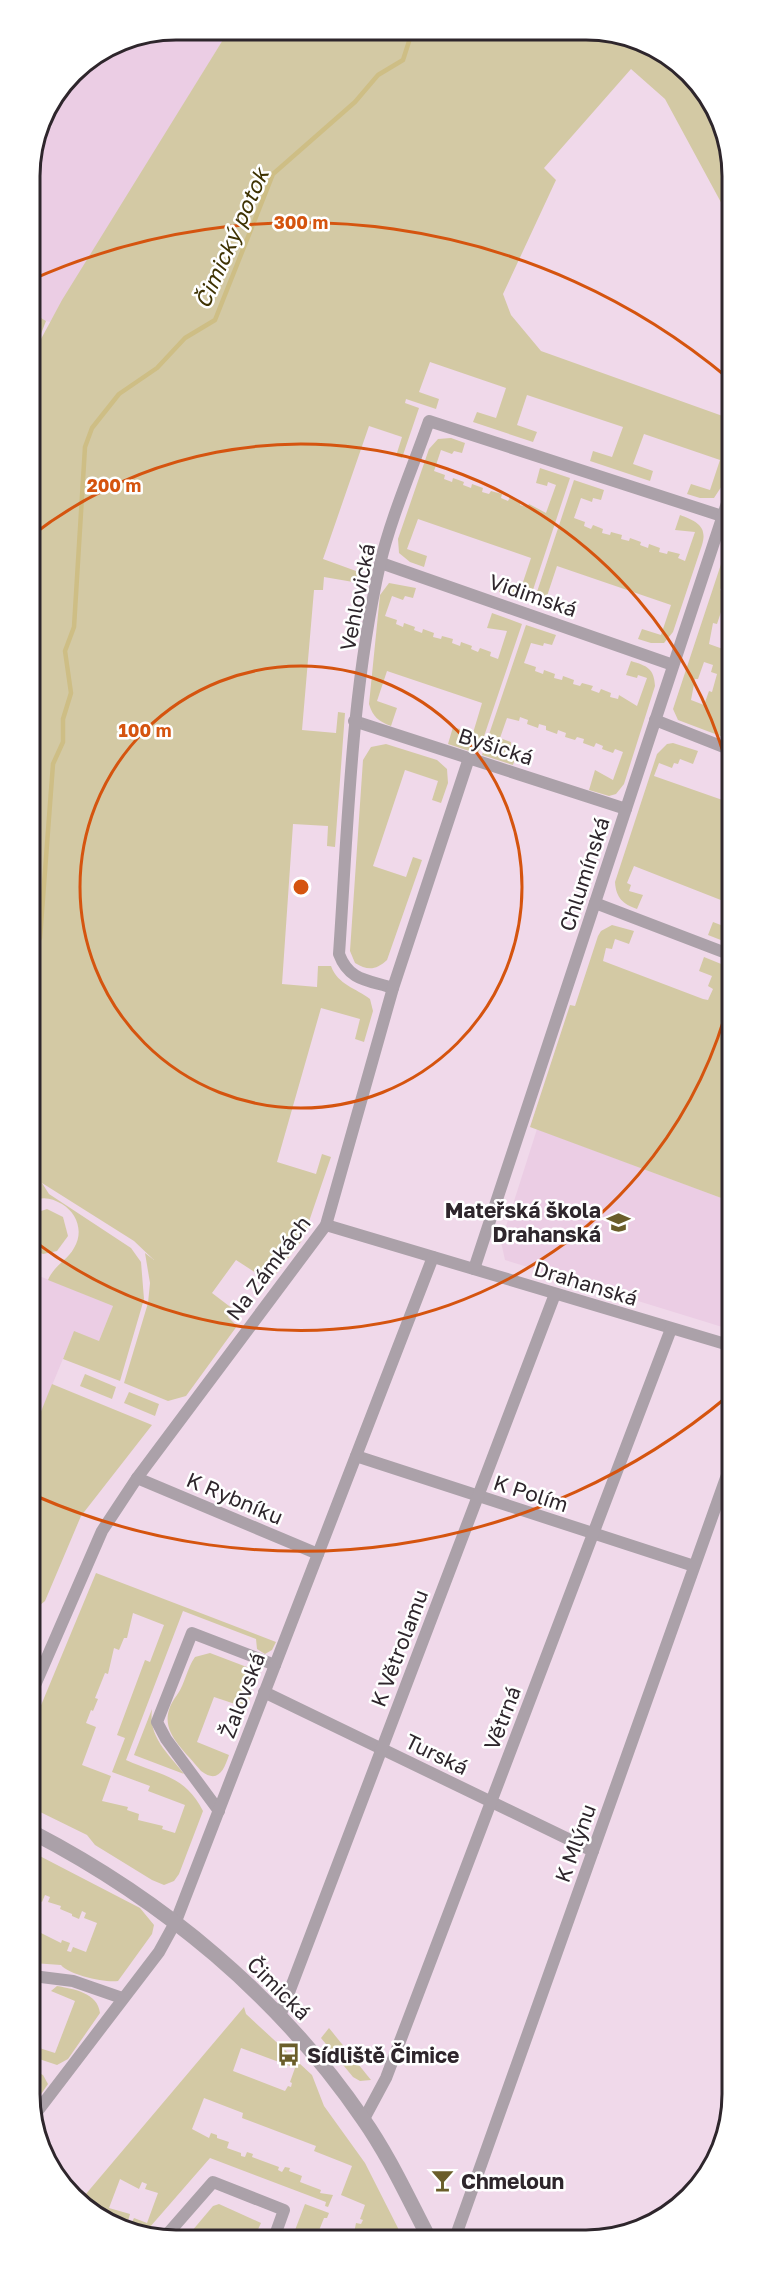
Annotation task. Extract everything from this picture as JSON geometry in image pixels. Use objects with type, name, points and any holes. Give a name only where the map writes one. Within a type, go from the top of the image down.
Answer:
[{"type":"street","name":"Vehlovická","points":[[393,988],[357,977],[344,968],[339,954],[354,721],[381,563],[429,421],[722,516]]},
{"type":"street","name":"Chlumínská","points":[[474,1269],[722,516]]},
{"type":"street","name":"Vidimská","points":[[381,563],[673,665]]},
{"type":"street","points":[[655,720],[722,746]]},
{"type":"street","name":"Byšická","points":[[354,721],[626,808]]},
{"type":"street","name":"Na Zámkách","points":[[40,1673],[102,1531],[137,1478],[326,1225],[393,988],[469,758]]},
{"type":"street","points":[[595,903],[722,952]]},
{"type":"street","name":"Drahanská","points":[[326,1225],[722,1343]]},
{"type":"street","name":"Žalovská","points":[[41,2106],[159,1952],[176,1921],[433,1257]]},
{"type":"street","name":"K Větrolamu","points":[[280,2016],[555,1294]]},
{"type":"street","name":"Větrná","points":[[364,2119],[386,2078],[671,1329]]},
{"type":"street","name":"K Polím","points":[[356,1456],[694,1566]]},
{"type":"street","name":"K Rybníku","points":[[137,1478],[318,1554]]},
{"type":"street","name":"K Mlýnu","points":[[458,2230],[722,1489]]},
{"type":"street","points":[[219,1811],[165,1737],[158,1722],[161,1707],[192,1633],[275,1665]]},
{"type":"street","name":"Turská","points":[[264,1692],[593,1851]]},
{"type":"street","name":"Čimická","points":[[40,1837],[140,1894],[208,1948],[280,2016],[332,2076],[364,2119],[425,2230]]},
{"type":"street","points":[[40,1977],[73,1981],[122,1998]]},
{"type":"street","points":[[171,2230],[213,2182],[284,2210],[277,2230]]},
{"type":"shaded area","points":[[177,40],[223,40],[50,322],[41,318],[41,168],[45,142],[63,101],[87,74],[109,59],[133,48]]},
{"type":"shaded area","points":[[223,40],[586,40],[613,43],[654,59],[683,80],[704,109],[720,150],[722,204],[665,99],[631,69],[544,168],[556,180],[503,294],[511,315],[541,351],[722,416],[722,486],[714,498],[700,498],[687,494],[691,484],[710,490],[720,460],[644,434],[633,464],[653,471],[650,481],[590,461],[593,451],[612,457],[623,427],[527,395],[517,425],[537,432],[533,442],[473,422],[477,412],[496,418],[506,388],[430,362],[419,392],[439,399],[436,409],[406,399],[405,403],[419,408],[402,458],[396,456],[402,437],[369,426],[323,559],[356,571],[363,551],[370,553],[359,583],[324,577],[323,590],[314,590],[302,730],[336,733],[338,712],[345,713],[335,847],[327,846],[328,826],[293,824],[282,984],[317,987],[318,966],[331,966],[338,978],[370,999],[373,1011],[364,1042],[355,1039],[360,1019],[321,1008],[277,1162],[316,1174],[322,1154],[331,1157],[303,1239],[270,1282],[236,1260],[212,1293],[233,1309],[228,1317],[237,1326],[186,1396],[168,1401],[124,1383],[148,1303],[150,1283],[145,1253],[154,1260],[134,1241],[42,1183],[49,1194],[131,1248],[141,1262],[144,1299],[120,1381],[63,1359],[74,1331],[99,1341],[113,1306],[48,1280],[74,1248],[79,1229],[72,1212],[67,1208],[51,1199],[40,1198],[41,339],[62,300]]},
{"type":"shaded area","points":[[41,318],[46,321],[41,334]]},
{"type":"shaded area","points":[[451,438],[465,443],[462,453],[454,451],[452,454],[441,450],[434,471],[445,475],[444,479],[452,482],[453,478],[464,482],[463,485],[471,488],[472,484],[483,488],[482,492],[489,494],[491,491],[502,494],[501,498],[508,501],[510,497],[521,501],[520,505],[527,507],[529,504],[546,513],[556,485],[548,482],[547,486],[536,483],[540,468],[570,478],[529,602],[499,592],[503,582],[521,588],[531,558],[418,519],[407,549],[427,556],[424,567],[410,562],[399,553],[398,539],[429,449],[438,439]]},
{"type":"shaded area","points":[[574,480],[604,490],[601,500],[593,498],[592,502],[581,498],[574,518],[585,522],[584,526],[591,529],[593,525],[603,529],[602,533],[610,535],[611,532],[622,535],[621,539],[629,541],[630,538],[641,542],[640,545],[648,548],[649,544],[660,548],[659,552],[667,554],[668,551],[680,554],[678,558],[685,561],[695,532],[675,530],[680,515],[696,522],[702,529],[702,545],[673,632],[664,643],[651,643],[638,639],[642,629],[661,635],[671,605],[557,566],[547,596],[566,603],[563,614],[533,604]]},
{"type":"shaded area","points":[[722,561],[720,590],[722,591],[722,609],[717,624],[713,623],[709,644],[722,649],[722,737],[678,720],[673,709]],"holes":[[[704,662],[713,665],[711,672],[717,674],[712,692],[709,691],[704,705],[691,700],[695,679],[698,679]]]},
{"type":"shaded area","points":[[389,583],[416,588],[413,598],[405,596],[403,600],[392,596],[385,616],[397,620],[396,624],[403,627],[404,623],[415,627],[414,630],[422,633],[423,629],[434,633],[433,637],[441,639],[442,636],[453,639],[452,643],[460,646],[461,642],[472,646],[471,649],[478,652],[480,648],[491,652],[490,656],[498,659],[507,631],[487,628],[492,613],[522,624],[478,754],[448,744],[453,727],[473,733],[482,703],[387,671],[377,701],[397,708],[391,726],[379,720],[372,712],[369,704],[380,595]]},
{"type":"shaded area","points":[[526,625],[556,635],[552,645],[544,643],[543,646],[531,643],[524,663],[536,667],[535,671],[543,674],[544,670],[555,674],[554,678],[562,680],[563,676],[574,680],[573,684],[580,686],[582,683],[593,686],[591,690],[599,693],[601,689],[611,693],[610,697],[618,699],[619,695],[637,706],[647,678],[626,675],[631,661],[651,671],[655,686],[624,784],[616,794],[609,796],[589,790],[595,770],[613,780],[623,752],[615,749],[613,753],[602,749],[603,746],[596,743],[594,747],[583,743],[584,739],[577,737],[575,740],[565,737],[566,733],[558,730],[557,734],[546,730],[546,726],[539,724],[538,728],[527,724],[528,720],[520,717],[519,721],[507,718],[500,738],[511,742],[511,746],[518,749],[513,765],[482,755]]},
{"type":"shaded area","points":[[673,743],[698,751],[693,764],[680,759],[678,764],[674,763],[672,768],[659,763],[654,776],[722,800],[722,900],[634,866],[627,883],[631,885],[629,891],[643,895],[637,909],[628,905],[619,896],[615,882],[657,754],[667,744]]},
{"type":"shaded area","points":[[386,744],[437,760],[447,769],[448,783],[441,803],[432,800],[438,781],[405,770],[373,866],[406,877],[413,857],[422,860],[387,960],[379,966],[368,968],[355,963],[350,951],[363,760],[371,747]]},
{"type":"shaded area","points":[[713,922],[722,925],[722,940],[708,935]]},
{"type":"shaded area","points":[[612,925],[634,931],[629,944],[615,939],[612,949],[606,948],[603,961],[703,999],[708,1000],[713,989],[708,986],[712,976],[699,971],[704,957],[722,964],[722,1198],[530,1127],[570,1005],[575,1006],[601,931]]},
{"type":"shaded area","name":"Mateřská škola Drahanská","points":[[537,1129],[722,1198],[722,1327],[505,1260],[501,1242]]},
{"type":"shaded area","points":[[47,1209],[63,1217],[68,1236],[57,1251],[40,1253],[40,1211]]},
{"type":"shaded area","points":[[40,1276],[113,1306],[99,1341],[74,1332],[40,1414]]},
{"type":"shaded area","points":[[85,1374],[116,1387],[112,1399],[80,1386]]},
{"type":"shaded area","points":[[52,1384],[152,1425],[81,1516],[45,1601],[40,1605],[40,1413]]},
{"type":"shaded area","points":[[129,1392],[159,1404],[155,1416],[124,1403]]},
{"type":"shaded area","points":[[96,1573],[276,1642],[272,1650],[265,1654],[257,1649],[256,1639],[183,1611],[126,1760],[179,1783],[196,1799],[203,1811],[179,1874],[174,1881],[164,1885],[152,1880],[95,1845],[87,1835],[40,1812],[40,1707]],"holes":[[[133,1613],[164,1625],[150,1662],[145,1660],[117,1735],[125,1738],[112,1772],[150,1786],[148,1791],[185,1805],[175,1833],[162,1829],[163,1826],[138,1820],[139,1814],[127,1810],[128,1807],[102,1801],[111,1776],[82,1765],[96,1727],[86,1723],[98,1699],[95,1698],[105,1673],[108,1674],[114,1648],[119,1650],[124,1638],[127,1638]]]},
{"type":"shaded area","points":[[210,1653],[257,1671],[247,1708],[214,1697],[197,1742],[229,1755],[225,1766],[216,1776],[207,1775],[201,1771],[178,1744],[172,1735],[168,1717],[170,1706],[180,1691],[195,1657]]},
{"type":"shaded area","points":[[152,1709],[156,1736],[184,1774],[134,1755]]},
{"type":"shaded area","points":[[40,1856],[140,1908],[154,1925],[152,1934],[118,1981],[88,1978],[71,1972],[61,1965],[40,1964],[40,1933],[61,1943],[62,1940],[70,1943],[67,1951],[71,1952],[73,1947],[86,1952],[97,1923],[84,1918],[86,1913],[82,1911],[79,1919],[72,1916],[60,1909],[61,1906],[48,1902],[50,1897],[45,1895],[42,1902],[40,1901]]},
{"type":"shaded area","points":[[57,1986],[84,1993],[95,2001],[100,2013],[68,2059],[57,2065],[40,2059],[40,2048],[55,2053],[75,2001],[51,1991]]},
{"type":"shaded area","points":[[244,2007],[246,2014],[312,2075],[324,2106],[365,2163],[399,2230],[355,2230],[356,2223],[361,2224],[363,2220],[360,2219],[365,2205],[341,2195],[352,2166],[314,2151],[316,2146],[242,2118],[243,2113],[204,2098],[192,2129],[209,2138],[211,2133],[217,2135],[217,2138],[229,2142],[227,2148],[241,2153],[241,2156],[245,2157],[247,2152],[253,2154],[252,2157],[279,2167],[278,2170],[282,2172],[285,2167],[290,2168],[289,2171],[302,2176],[300,2182],[321,2190],[320,2193],[333,2195],[328,2207],[325,2206],[326,2202],[210,2158],[149,2228],[129,2221],[132,2222],[134,2218],[147,2223],[158,2193],[145,2189],[147,2184],[142,2182],[139,2189],[120,2179],[109,2208],[130,2214],[128,2221],[109,2212],[85,2195]],"holes":[[[241,2048],[295,2068],[290,2082],[291,2087],[288,2086],[285,2091],[233,2071]]]},
{"type":"shaded area","points":[[329,2028],[371,2080],[360,2081],[353,2077],[321,2038]]},
{"type":"shaded area","points":[[40,2074],[48,2084],[40,2095]]},
{"type":"shaded area","points":[[219,2204],[261,2223],[258,2230],[193,2230],[213,2206]]},
{"type":"shaded area","points":[[305,2204],[329,2213],[327,2218],[324,2218],[319,2230],[295,2230]]},
{"type":"waterway","name":"Čimický potok","points":[[41,930],[53,764],[63,742],[63,719],[71,693],[65,651],[74,627],[85,447],[92,428],[119,394],[157,368],[185,338],[215,320],[273,174],[355,102],[378,75],[403,60],[409,40]]},
{"type":"place","name":"Mateřská škola Drahanská","points":[[619,1222]]},
{"type":"place","name":"Sídliště Čimice","points":[[289,2055]]},
{"type":"place","name":"Chmeloun","points":[[443,2181]]}]
